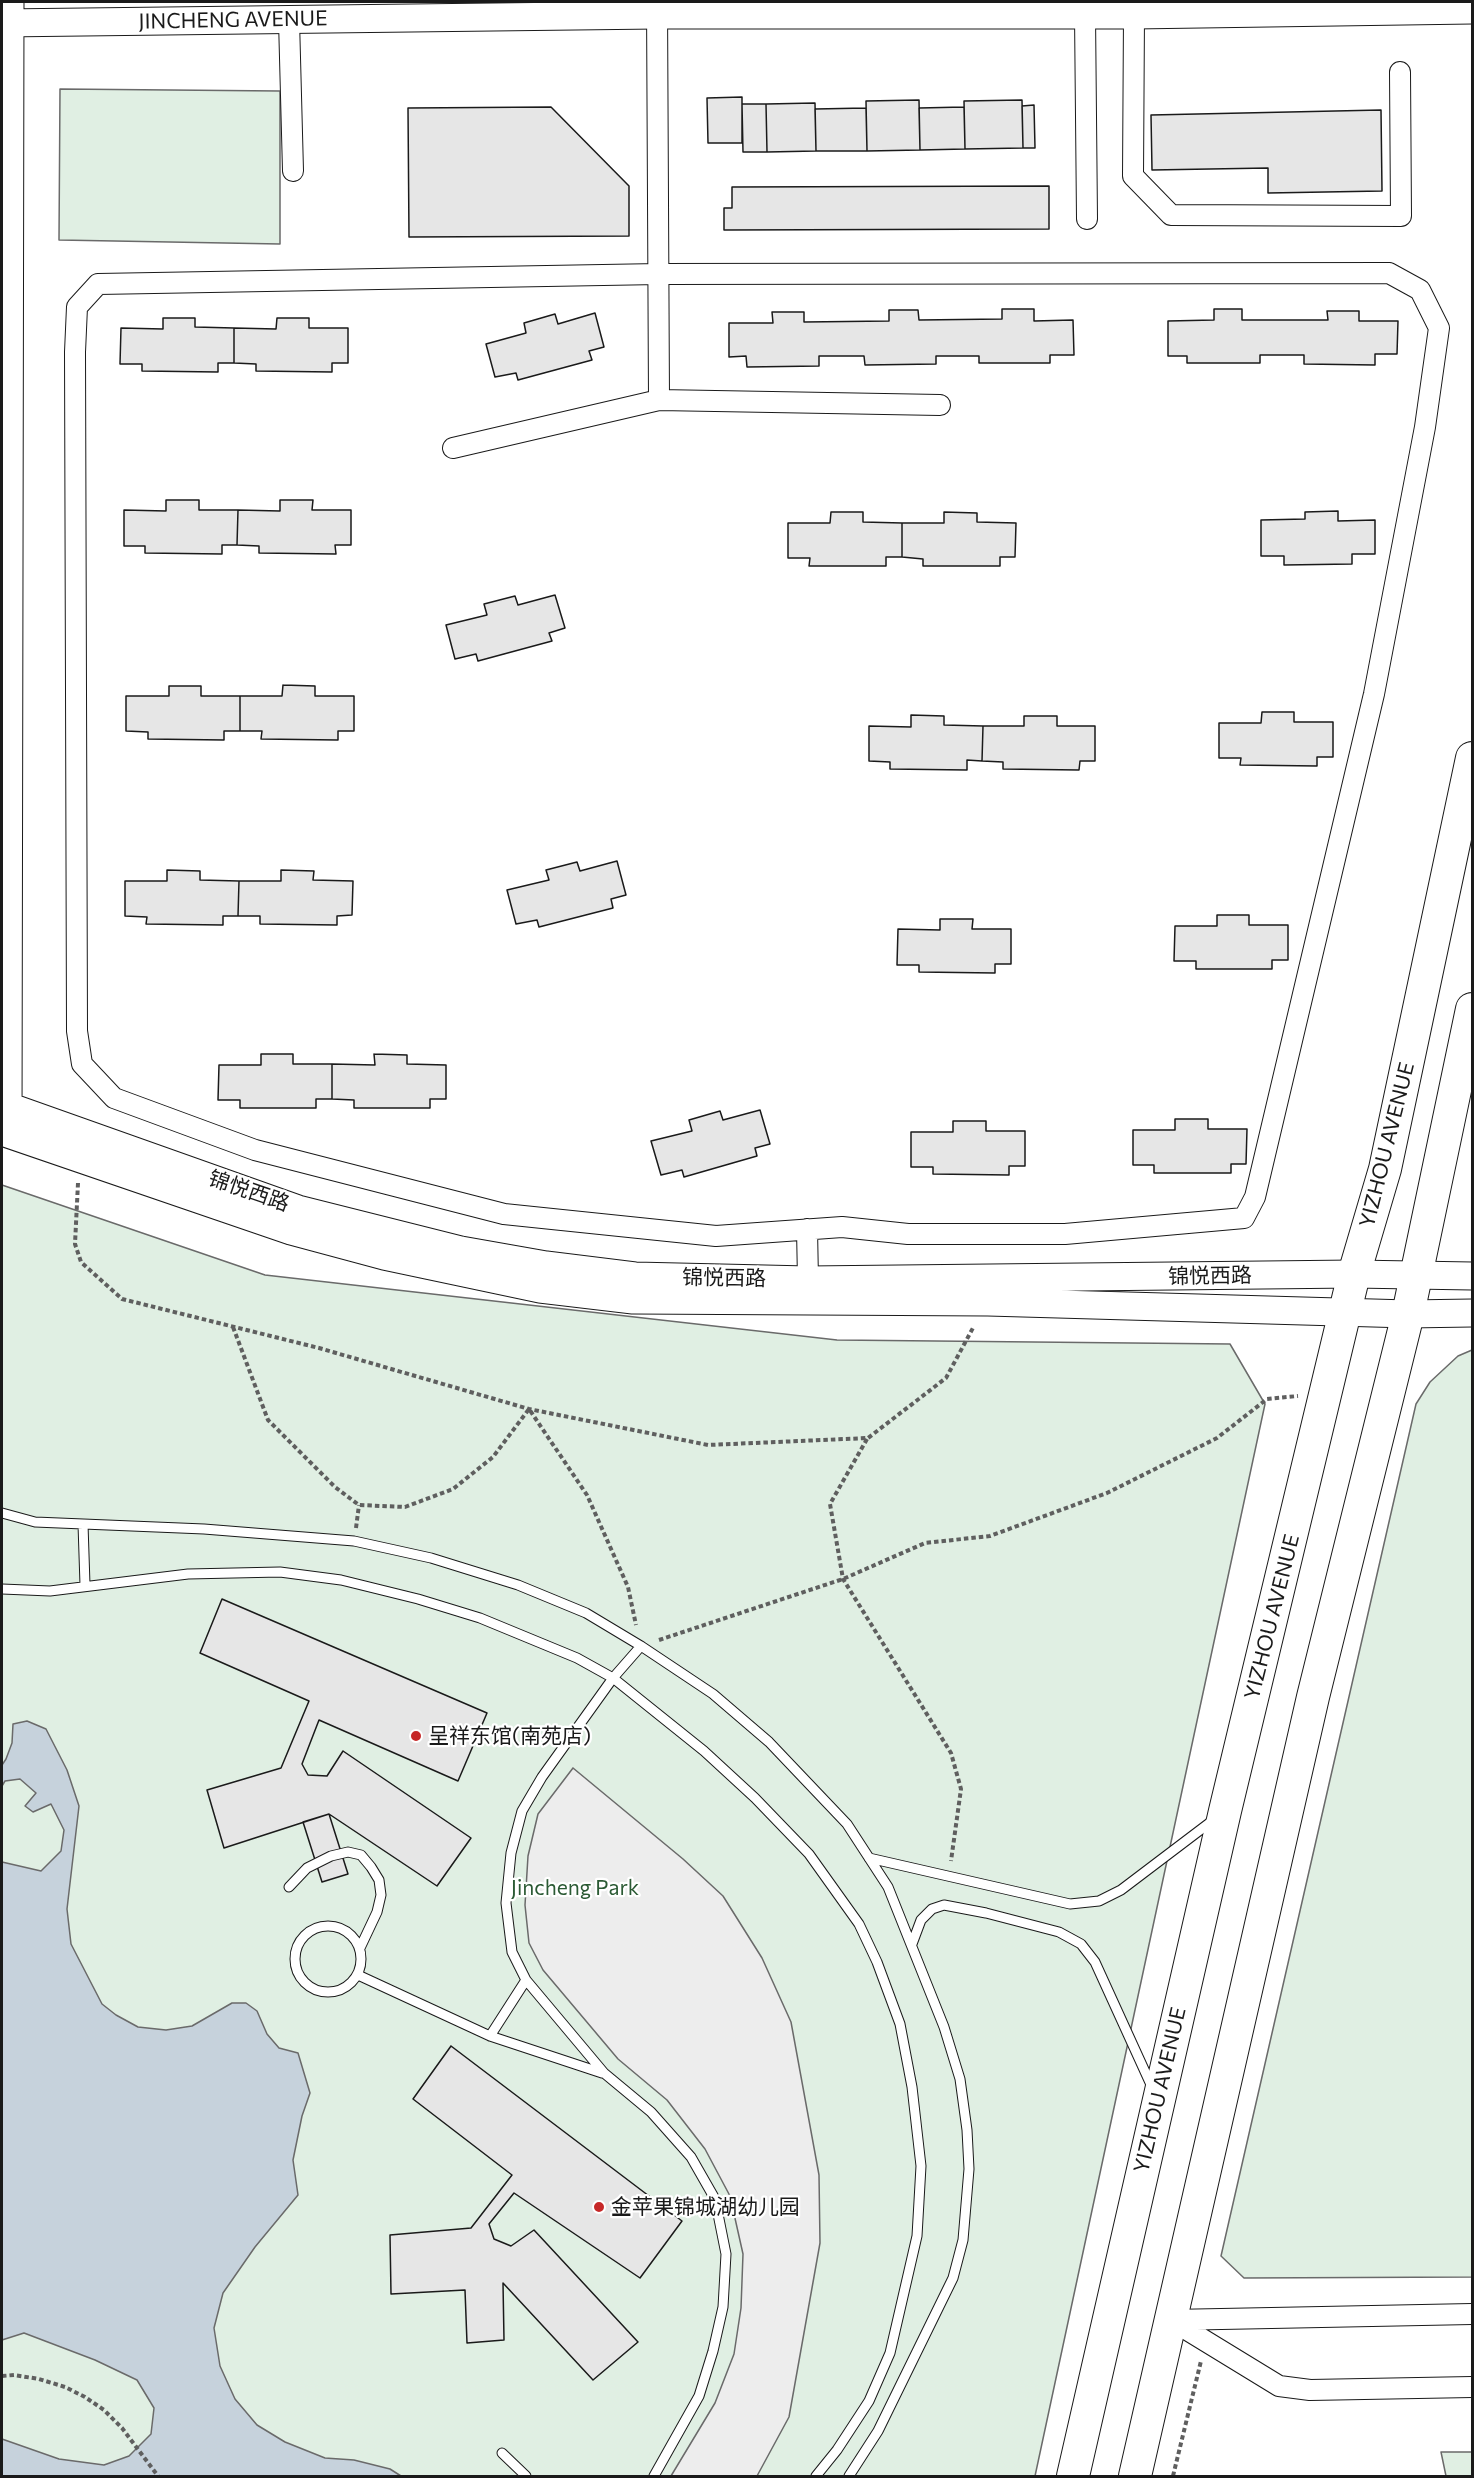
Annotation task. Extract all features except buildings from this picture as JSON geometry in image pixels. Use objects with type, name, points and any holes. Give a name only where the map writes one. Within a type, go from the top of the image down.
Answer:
[{"type":"main road","name":"JINCHENG AVENUE","points":[[7,16],[290,20],[657,8],[1134,15],[1473,10]]},
{"type":"main road","points":[[4,1133],[7,16]]},
{"type":"main road","name":"YIZHOU AVENUE","points":[[1073,2476],[1157,2100],[1344,1312],[1385,1169],[1473,758]]},
{"type":"main road","points":[[1135,2476],[1313,1696],[1408,1314],[1473,1008]]},
{"type":"main road","name":"锦悦西路","points":[[5,1105],[298,1209],[461,1250],[546,1265],[635,1276],[808,1280],[1354,1274],[1473,1276]]},
{"type":"main road","name":"锦悦西路","points":[[4,1133],[291,1231],[384,1256],[540,1289],[633,1300],[988,1302],[1408,1314],[1473,1313]]},
{"type":"street","points":[[657,8],[659,400]]},
{"type":"street","points":[[1085,14],[1087,219]]},
{"type":"street","points":[[1134,15],[1133,176],[1171,215],[1401,216],[1400,72]]},
{"type":"street","points":[[290,20],[293,171]]},
{"type":"street","points":[[1389,273],[1420,290],[1439,328],[1425,427],[1374,694],[1255,1197],[1244,1218],[1065,1234],[908,1234],[842,1227],[716,1236],[504,1214],[255,1150],[114,1098],[82,1064],[77,1031],[75,352],[77,307],[98,284],[659,274],[1389,273]]},
{"type":"street","points":[[453,448],[659,400],[940,405]]},
{"type":"street","points":[[807,1229],[808,1280]]},
{"type":"street","points":[[1171,2320],[1473,2314]]},
{"type":"street","points":[[1171,2320],[1279,2386],[1310,2390],[1473,2387]]},
{"type":"lane","points":[[2,1513],[35,1522],[204,1529],[354,1541],[431,1558],[518,1585],[586,1613],[713,1694],[769,1742],[848,1824],[888,1887],[945,2027],[960,2079],[967,2130],[969,2169],[963,2240],[953,2278],[878,2431],[849,2476]]},
{"type":"lane","points":[[83,1524],[85,1585]]},
{"type":"lane","points":[[2,1589],[50,1591],[203,1572],[280,1572],[341,1580],[418,1599],[480,1618],[578,1658],[613,1677],[704,1751],[756,1798],[809,1854],[859,1924],[877,1962],[900,2024],[912,2087],[921,2166],[917,2236],[890,2353],[868,2401],[837,2450],[816,2476]]},
{"type":"lane","points":[[641,1646],[613,1677],[542,1777],[522,1811],[511,1853],[506,1903],[512,1952],[526,1980],[604,2073],[651,2112],[691,2157],[715,2199],[726,2254],[723,2307],[714,2351],[699,2396],[654,2476]]},
{"type":"lane","points":[[869,1858],[1070,1904],[1100,1901],[1121,1890],[1225,1811]]},
{"type":"lane","points":[[289,1887],[307,1868],[331,1856],[348,1852],[361,1856],[372,1867],[379,1880],[381,1895],[377,1912],[360,1948]]},
{"type":"lane","points":[[912,1944],[921,1920],[932,1909],[944,1905],[986,1913],[1059,1932],[1081,1944],[1095,1962],[1157,2100]]},
{"type":"lane","points":[[327,1925],[341,1928],[353,1936],[360,1948],[362,1962],[358,1975],[349,1985],[336,1991],[322,1992],[309,1987],[300,1976],[295,1963],[296,1949],[303,1937],[314,1929],[327,1925]]},
{"type":"lane","points":[[358,1975],[490,2036],[604,2073]]},
{"type":"lane","points":[[490,2036],[526,1980]]},
{"type":"lane","points":[[502,2453],[526,2476]]},
{"type":"path","points":[[79,1159],[75,1244],[81,1262],[122,1299],[319,1348],[529,1409],[708,1445],[868,1438]]},
{"type":"path","points":[[949,1877],[961,1789],[951,1753],[843,1579],[830,1504],[868,1438],[946,1378],[988,1302]]},
{"type":"path","points":[[233,1327],[268,1420],[334,1487],[359,1505],[405,1507],[453,1489],[493,1457],[529,1409]]},
{"type":"path","points":[[529,1409],[587,1495],[628,1587],[641,1646],[843,1579],[925,1543],[990,1536],[1107,1493],[1217,1438],[1267,1399],[1326,1393]]},
{"type":"path","points":[[354,1541],[359,1505]]},
{"type":"path","points":[[1173,2476],[1206,2342]]},
{"type":"path","points":[[2,2376],[14,2375],[39,2379],[64,2387],[104,2410],[122,2428],[158,2476]]},
{"type":"green space","points":[[60,89],[280,91],[280,244],[59,240]]},
{"type":"green space","name":"Jincheng Park","points":[[2,1185],[265,1275],[837,1340],[1230,1344],[1265,1404],[1035,2476],[2,2476]]},
{"type":"green space","points":[[1472,1350],[1472,2277],[1244,2278],[1221,2256],[1416,1404],[1430,1382],[1458,1356]]},
{"type":"green space","points":[[1441,2452],[1472,2452],[1472,2476],[1446,2476]]},
{"type":"shaded area","points":[[27,1721],[46,1729],[67,1770],[79,1806],[67,1909],[71,1944],[102,2004],[138,2027],[166,2030],[192,2026],[232,2003],[246,2003],[257,2011],[267,2034],[279,2048],[298,2053],[310,2093],[302,2116],[293,2160],[298,2195],[255,2247],[223,2293],[214,2328],[220,2366],[235,2399],[257,2425],[285,2442],[325,2458],[354,2460],[390,2469],[401,2476],[2,2476],[2,2439],[59,2459],[104,2465],[129,2456],[151,2434],[154,2408],[137,2380],[95,2360],[24,2333],[2,2340],[2,1862],[41,1871],[61,1851],[64,1830],[51,1804],[33,1812],[25,1806],[36,1793],[20,1779],[5,1781],[2,1786],[2,1765],[12,1743],[13,1724]]},
{"type":"shaded area","points":[[573,1768],[683,1859],[723,1896],[762,1958],[791,2022],[819,2175],[820,2243],[789,2417],[757,2476],[671,2476],[715,2403],[734,2354],[741,2308],[743,2254],[730,2196],[705,2149],[667,2100],[618,2059],[543,1970],[529,1943],[525,1905],[528,1856],[538,1814]]},
{"type":"place","name":"呈祥东馆(南苑店)","points":[[416,1736]]},
{"type":"place","name":"金苹果锦城湖幼儿园","points":[[599,2207]]}]
